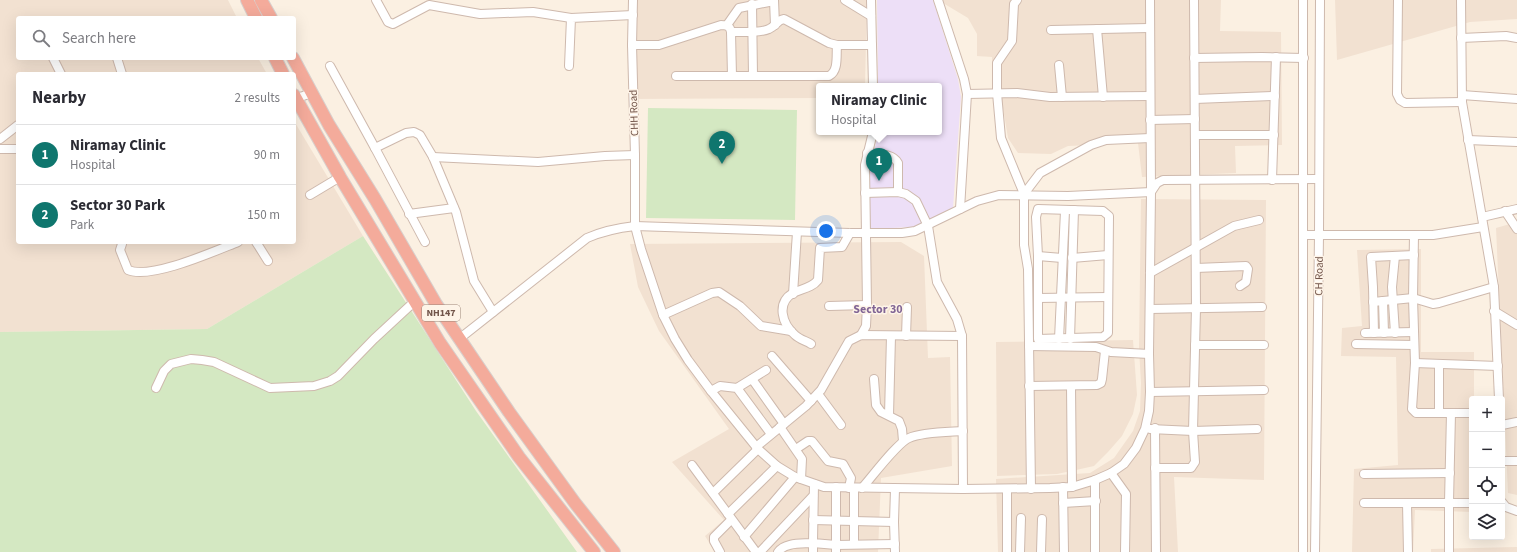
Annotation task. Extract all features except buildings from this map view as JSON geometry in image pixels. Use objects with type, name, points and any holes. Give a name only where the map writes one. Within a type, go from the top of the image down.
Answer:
[{"type":"highway","points":[[247,0],[255,16]]},
{"type":"highway","points":[[261,0],[269,16]]},
{"type":"highway","points":[[276,60],[282,72]]},
{"type":"highway","name":"NH147","points":[[293,60],[436,304],[509,412],[575,503],[614,552]]},
{"type":"highway","name":"NH147","points":[[296,100],[414,302],[443,348],[519,457],[594,552]]},
{"type":"street","points":[[376,0],[388,22],[393,24],[428,2],[480,14],[533,12],[571,18],[633,14]]},
{"type":"street","name":"CHH Road","points":[[633,0],[632,46],[635,226],[663,315],[675,339],[711,391],[757,448],[777,466],[798,478],[824,487],[895,489],[1006,489],[1067,487],[1095,480],[1111,473],[1124,464],[1136,448],[1145,429],[1149,411],[1150,392],[1150,0]]},
{"type":"street","points":[[727,25],[739,8],[774,0],[775,25]]},
{"type":"street","points":[[845,0],[871,16]]},
{"type":"street","points":[[871,0],[873,83]]},
{"type":"street","points":[[938,0],[964,79],[967,94],[960,209]]},
{"type":"street","points":[[1155,468],[1191,468],[1194,466],[1195,462],[1193,431],[1196,308],[1194,0]]},
{"type":"street","name":"CH Road","points":[[1304,0],[1304,552]]},
{"type":"street","name":"CH Road","points":[[1315,552],[1320,0]]},
{"type":"street","points":[[1398,0],[1397,94],[1400,100],[1405,103],[1462,98],[1517,99]]},
{"type":"street","points":[[1461,0],[1462,98],[1494,287],[1499,396]]},
{"type":"street","points":[[1013,1],[1012,41],[997,63],[997,94],[1001,138],[1024,194],[1024,245],[1028,269],[1031,488]]},
{"type":"street","points":[[752,4],[753,76]]},
{"type":"street","points":[[569,66],[571,18]]},
{"type":"street","points":[[732,32],[764,31],[770,29],[779,20],[784,19],[829,43],[837,45],[872,45]]},
{"type":"street","points":[[632,46],[659,45],[721,25],[727,25],[730,27],[732,32],[732,76]]},
{"type":"street","points":[[1051,30],[1149,28]]},
{"type":"street","points":[[1097,29],[1103,97]]},
{"type":"street","points":[[1461,38],[1506,36],[1517,38]]},
{"type":"street","points":[[676,76],[829,76],[833,74],[835,69],[837,45]]},
{"type":"street","points":[[1272,180],[1276,57]]},
{"type":"street","points":[[1194,58],[1304,58]]},
{"type":"street","points":[[54,60],[60,72]]},
{"type":"street","points":[[118,60],[121,72]]},
{"type":"street","points":[[1059,65],[1062,97]]},
{"type":"street","points":[[330,66],[425,242]]},
{"type":"street","points":[[296,98],[312,93]]},
{"type":"street","points":[[967,94],[1017,93],[1050,97],[1150,96]]},
{"type":"street","points":[[1195,99],[1274,96]]},
{"type":"street","points":[[1150,120],[1195,119]]},
{"type":"street","points":[[0,138],[16,126]]},
{"type":"street","points":[[375,148],[406,134],[414,132],[420,135],[432,156],[454,208],[474,281],[493,312]]},
{"type":"street","points":[[861,335],[866,326],[867,305],[865,165],[872,135]]},
{"type":"street","points":[[1195,135],[1274,135]]},
{"type":"street","points":[[1024,194],[1040,172],[1091,145],[1106,140],[1150,138]]},
{"type":"street","points":[[1468,140],[1516,141]]},
{"type":"street","points":[[0,149],[16,149]]},
{"type":"street","points":[[867,153],[893,157],[896,159],[898,163],[898,192]]},
{"type":"street","points":[[432,156],[538,162],[635,155]]},
{"type":"street","points":[[310,195],[340,177]]},
{"type":"street","points":[[459,339],[587,238],[616,228],[635,226],[850,233],[915,231],[928,226],[960,209],[993,196],[1024,194],[1072,196],[1151,192],[1157,183],[1163,180],[1319,179]]},
{"type":"street","points":[[865,193],[898,192],[906,194],[916,201],[928,226],[937,282],[957,319],[962,336],[963,489]]},
{"type":"street","points":[[1065,341],[1061,298],[1062,258],[1072,196]]},
{"type":"street","points":[[409,214],[454,208]]},
{"type":"street","points":[[1028,346],[1065,341],[1103,337],[1108,334],[1109,216],[1106,213],[1038,209],[1036,218],[1038,256],[1038,339],[1065,341],[1096,347],[1105,351],[1149,354]]},
{"type":"street","points":[[1482,217],[1517,209]]},
{"type":"street","points":[[1065,341],[1072,298],[1070,211]]},
{"type":"street","points":[[1506,211],[1517,229]]},
{"type":"street","points":[[1150,272],[1234,226],[1259,220]]},
{"type":"street","points":[[1304,235],[1433,235],[1483,227]]},
{"type":"street","points":[[792,294],[797,232]]},
{"type":"street","points":[[811,344],[798,337],[784,320],[782,309],[784,302],[792,294],[812,285],[818,280],[820,248],[842,247],[850,233]]},
{"type":"street","points":[[1414,235],[1413,298],[1415,363],[1412,409],[1416,413],[1469,413]]},
{"type":"street","points":[[122,244],[120,250],[128,270],[141,273],[184,263],[233,244]]},
{"type":"street","points":[[257,244],[268,261]]},
{"type":"street","points":[[1072,258],[1108,255]]},
{"type":"street","points":[[1414,255],[1371,257],[1373,302],[1370,333],[1414,332]]},
{"type":"street","points":[[1038,256],[1062,258]]},
{"type":"street","points":[[1395,256],[1392,287],[1395,333]]},
{"type":"street","points":[[1196,268],[1246,266],[1248,269],[1246,282],[1240,286]]},
{"type":"street","points":[[1373,302],[1413,298],[1433,304],[1494,287]]},
{"type":"street","points":[[663,315],[712,293],[719,292],[744,309],[761,326],[791,330]]},
{"type":"street","points":[[1038,298],[1108,297]]},
{"type":"street","points":[[1383,301],[1384,333]]},
{"type":"street","points":[[156,388],[164,371],[171,364],[191,359],[214,362],[270,388],[314,386],[330,381],[338,376],[414,302]]},
{"type":"street","points":[[829,306],[867,305]]},
{"type":"street","points":[[906,336],[907,307]]},
{"type":"street","points":[[1150,309],[1262,308]]},
{"type":"street","points":[[1494,311],[1517,325]]},
{"type":"street","points":[[713,493],[771,434],[818,394],[849,341],[861,335],[962,336]]},
{"type":"street","points":[[889,415],[891,336]]},
{"type":"street","points":[[1356,344],[1414,345]]},
{"type":"street","points":[[1195,345],[1264,345]]},
{"type":"street","points":[[1029,386],[1097,385],[1102,380],[1105,351]]},
{"type":"street","points":[[772,356],[810,401]]},
{"type":"street","points":[[1415,363],[1498,366]]},
{"type":"street","points":[[1439,364],[1439,413]]},
{"type":"street","points":[[711,391],[720,386],[737,388],[766,370]]},
{"type":"street","points":[[744,537],[798,478],[802,462],[782,425],[752,379]]},
{"type":"street","points":[[874,379],[876,405],[881,412],[899,421],[901,424],[903,442]]},
{"type":"street","points":[[1064,552],[1063,503],[1067,487],[1071,386]]},
{"type":"street","points":[[737,388],[771,434]]},
{"type":"street","points":[[1150,392],[1264,390]]},
{"type":"street","points":[[818,394],[841,425]]},
{"type":"street","points":[[1449,552],[1451,413]]},
{"type":"street","points":[[1505,424],[1517,422]]},
{"type":"street","points":[[1155,428],[1156,552]]},
{"type":"street","points":[[1145,429],[1155,428],[1193,431],[1257,429]]},
{"type":"street","points":[[855,488],[909,438],[917,435],[962,431]]},
{"type":"street","points":[[796,449],[808,441],[812,442],[828,461],[841,463],[844,465],[855,488],[854,544]]},
{"type":"street","points":[[1505,461],[1517,461]]},
{"type":"street","points":[[692,465],[756,552]]},
{"type":"street","points":[[720,552],[714,541],[714,537],[730,517],[777,466]]},
{"type":"street","points":[[1111,473],[1126,494],[1125,552]]},
{"type":"street","points":[[1364,474],[1450,473]]},
{"type":"street","points":[[1095,480],[1096,552]]},
{"type":"street","points":[[813,552],[814,484]]},
{"type":"street","points":[[836,487],[836,549]]},
{"type":"street","points":[[778,552],[781,547],[788,545],[813,543],[836,549],[854,544],[895,548],[895,489]]},
{"type":"street","points":[[1006,489],[1007,552]]},
{"type":"street","points":[[760,552],[813,496]]},
{"type":"street","points":[[1063,503],[1096,501]]},
{"type":"street","points":[[1364,503],[1469,503]]},
{"type":"street","points":[[1407,503],[1408,552]]},
{"type":"street","points":[[1503,504],[1506,507],[1517,511]]},
{"type":"street","points":[[1020,552],[1021,518]]},
{"type":"street","points":[[1041,552],[1042,519]]},
{"type":"street","points":[[813,520],[894,522]]},
{"type":"shaded area","points":[[0,0],[228,0],[236,16],[16,16],[16,60],[259,60],[266,72],[16,72],[16,244],[296,244],[296,124],[363,236],[207,329],[0,332]]},
{"type":"shaded area","points":[[628,0],[867,0],[865,83],[816,83],[816,98],[629,99]]},
{"type":"shaded area","points":[[877,0],[933,0],[958,79],[961,97],[953,208],[914,227],[870,229],[870,165],[878,135],[942,135],[942,83],[878,83]]},
{"type":"shaded area","points":[[943,0],[1221,0],[1220,31],[1281,32],[1282,145],[1235,146],[1236,173],[1142,177],[1138,143],[1068,146],[1051,154],[1018,153],[1008,138],[1003,108],[992,74],[992,57],[977,56],[977,34],[968,18],[943,3]]},
{"type":"shaded area","points":[[1335,0],[1517,0],[1517,19],[1470,22],[1337,60]]},
{"type":"shaded area","points":[[1141,199],[1266,200],[1264,480],[1174,477],[1178,552],[998,552],[996,479],[1090,473],[1114,458],[1133,431],[1140,411],[1141,383],[1139,349]]},
{"type":"shaded area","points":[[1517,222],[1517,495],[1508,493],[1505,396],[1504,396],[1496,228]]},
{"type":"shaded area","points":[[901,242],[924,256],[928,358],[950,357],[952,466],[881,478],[878,552],[715,552],[705,536],[724,520],[672,462],[729,429],[659,331],[638,287],[630,244]]},
{"type":"shaded area","points":[[1421,249],[1421,352],[1474,352],[1474,396],[1469,396],[1469,512],[1415,510],[1413,552],[1352,552],[1354,469],[1398,465],[1396,357],[1341,356],[1342,328],[1362,326],[1357,250]]},
{"type":"shaded area","points":[[1133,340],[1137,395],[1133,414],[1122,436],[1094,466],[1057,474],[997,476],[996,342]]},
{"type":"shaded area","points":[[1517,547],[1517,552],[1431,552],[1431,549]]},
{"type":"green space","points":[[648,108],[797,110],[795,220],[646,218]]},
{"type":"green space","points":[[363,236],[476,411],[577,552],[0,552],[0,332],[207,329]]},
{"type":"place","name":"Sector 30 Park","points":[[722,164]]},
{"type":"place","name":"Niramay Clinic","points":[[879,181]]},
{"type":"district","name":"Sector 30","points":[[878,309]]}]
